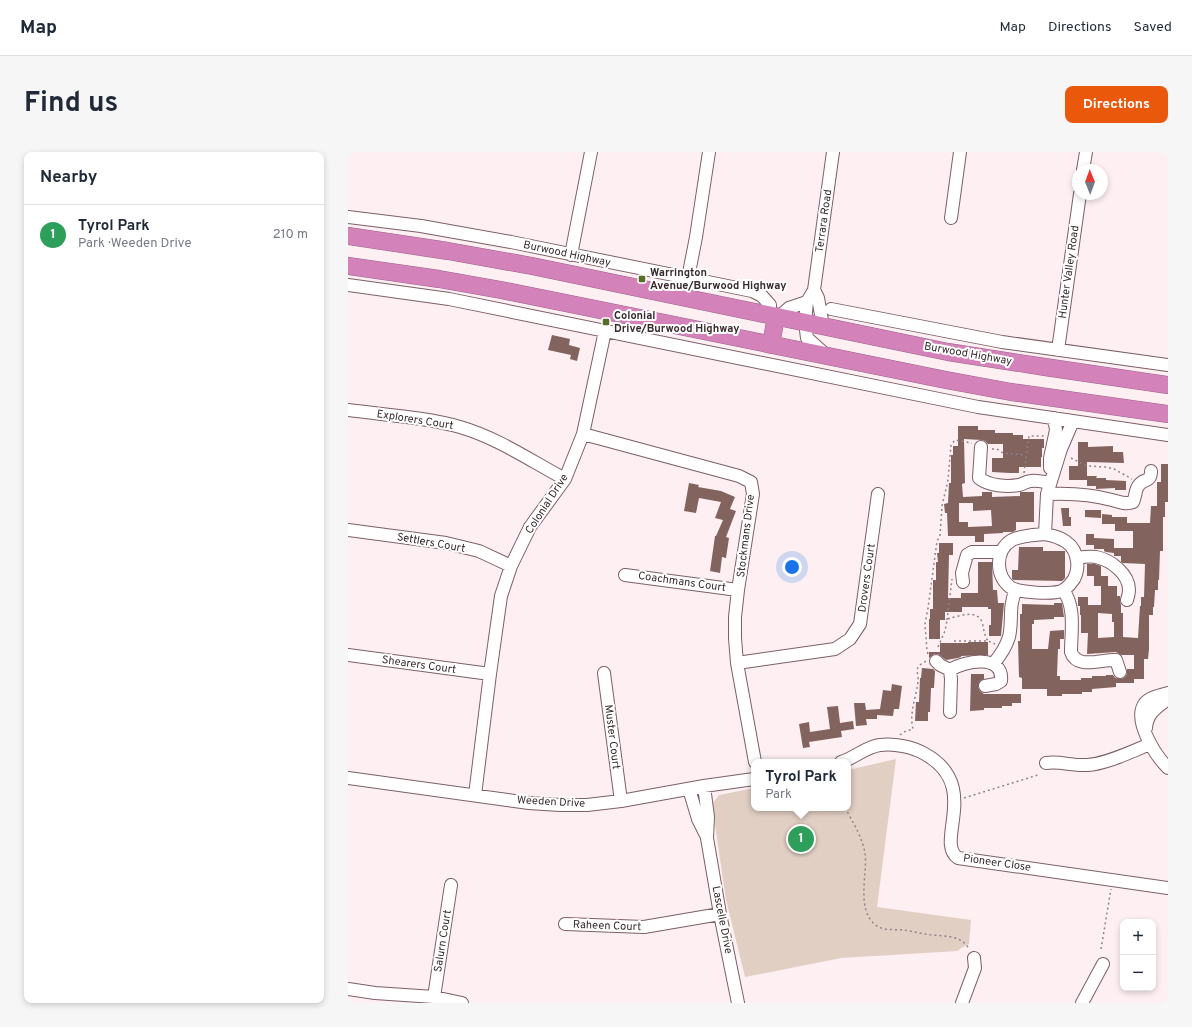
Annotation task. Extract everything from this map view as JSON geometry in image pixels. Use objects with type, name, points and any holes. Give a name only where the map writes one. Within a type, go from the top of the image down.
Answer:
[{"type":"highway","name":"Burwood Highway","points":[[348,236],[448,251],[524,265],[948,352],[1168,385]]},
{"type":"highway","points":[[348,266],[439,279],[1011,392],[1168,414]]},
{"type":"highway","points":[[764,343],[775,316]]},
{"type":"street","points":[[571,255],[591,152]]},
{"type":"street","points":[[688,278],[709,152]]},
{"type":"street","name":"Terrara Road","points":[[827,356],[807,338],[805,322],[807,302],[814,290],[833,152]]},
{"type":"street","points":[[952,218],[960,152]]},
{"type":"street","points":[[1084,164],[1086,152]]},
{"type":"street","name":"Hunter Valley Road","points":[[1058,350],[1079,200]]},
{"type":"street","name":"Burwood Highway","points":[[348,217],[421,226],[511,242],[757,293],[770,304],[775,316]]},
{"type":"street","points":[[439,279],[449,299]]},
{"type":"street","points":[[348,285],[449,299],[978,407],[1168,435]]},
{"type":"street","name":"Terrara Road","points":[[814,290],[830,328]]},
{"type":"street","points":[[775,316],[789,308],[807,302]]},
{"type":"street","name":"Burwood Highway","points":[[831,309],[984,339],[1168,365]]},
{"type":"street","points":[[830,328],[855,314]]},
{"type":"street","name":"Colonial Drive","points":[[475,795],[490,674],[502,596],[511,566],[530,527],[565,480],[583,434],[605,331]]},
{"type":"street","points":[[731,357],[764,343]]},
{"type":"street","points":[[1135,380],[1138,361]]},
{"type":"street","points":[[1011,392],[1032,415]]},
{"type":"street","name":"Explorers Court","points":[[348,410],[436,422],[461,427],[491,438],[565,480]]},
{"type":"street","points":[[1045,534],[1050,458],[1056,430],[1054,418]]},
{"type":"street","points":[[1048,489],[1061,449],[1073,421]]},
{"type":"street","name":"Stockmans Drive","points":[[583,434],[739,476],[751,482],[752,494],[738,590],[735,617],[735,638],[737,663],[754,759]]},
{"type":"street","points":[[981,447],[979,478],[983,481],[992,484],[1010,485],[1032,480],[1048,489],[1102,497],[1128,504],[1133,502],[1138,486],[1148,480],[1152,471]]},
{"type":"street","name":"Drovers Court","points":[[737,663],[835,649],[850,639],[860,624],[878,494]]},
{"type":"street","name":"Settlers Court","points":[[348,530],[446,543],[479,552],[511,566]]},
{"type":"street","points":[[1045,534],[1059,537],[1069,543],[1075,551],[1078,568],[1074,579],[1063,590],[1050,592],[1016,590],[1003,579],[999,571],[1001,552],[1004,546],[1012,540],[1025,536],[1045,534]]},
{"type":"street","points":[[959,579],[968,555],[972,552],[1001,552]]},
{"type":"street","points":[[1077,558],[1095,557],[1107,561],[1120,570],[1128,582],[1130,591],[1127,600]]},
{"type":"street","name":"Coachmans Court","points":[[626,575],[738,590]]},
{"type":"street","points":[[992,664],[1001,654],[1009,637],[1012,598],[1016,590]]},
{"type":"street","points":[[1063,590],[1068,597],[1070,605],[1071,652],[1073,657],[1078,661],[1087,663],[1116,660],[1120,672]]},
{"type":"street","name":"Shearers Court","points":[[348,655],[490,674]]},
{"type":"street","points":[[936,661],[950,670]]},
{"type":"street","points":[[950,670],[968,663],[992,664],[998,667],[1002,675],[1001,681],[996,684],[985,686]]},
{"type":"street","points":[[950,670],[950,712]]},
{"type":"street","name":"Muster Court","points":[[604,673],[621,801]]},
{"type":"street","points":[[1168,693],[1148,700],[1142,710],[1142,719],[1148,739],[1154,752],[1168,768]]},
{"type":"street","points":[[1148,739],[1147,722],[1151,712],[1168,699]]},
{"type":"street","points":[[1046,763],[1060,762],[1080,765],[1095,764],[1148,739]]},
{"type":"street","name":"Pioneer Close","points":[[847,759],[867,749],[887,744],[919,751],[937,762],[944,769],[951,783],[955,802],[950,846],[952,853],[958,858],[1168,888]]},
{"type":"street","name":"Weeden Drive","points":[[348,778],[529,803],[560,805],[587,805],[621,801],[704,786],[751,779]]},
{"type":"street","name":"Lascelle Drive","points":[[704,786],[708,817],[707,838],[720,914],[738,1003]]},
{"type":"street","name":"Lascelle Drive","points":[[689,789],[698,819],[707,838]]},
{"type":"street","name":"Salurn Court","points":[[434,997],[451,885]]},
{"type":"street","name":"Raheen Court","points":[[565,924],[644,927],[720,914]]},
{"type":"street","points":[[962,1003],[975,968],[974,958]]},
{"type":"street","points":[[1082,1003],[1103,964]]},
{"type":"street","points":[[348,990],[434,997],[462,1003]]},
{"type":"path","points":[[1026,482],[1024,475],[1028,436],[1049,436]]},
{"type":"path","points":[[899,737],[903,733],[913,729],[912,724],[915,694],[918,683],[918,668],[928,658],[925,624],[937,541],[940,536],[942,506],[948,480],[951,445],[955,440],[971,442],[977,448],[997,449],[1003,453],[1026,455]]},
{"type":"path","points":[[1070,458],[1087,466],[1114,469],[1141,483]]},
{"type":"path","points":[[938,647],[945,631],[950,587],[959,579]]},
{"type":"path","points":[[947,620],[950,618],[971,614],[976,616],[981,621],[988,641]]},
{"type":"path","points":[[954,641],[988,641],[1004,649]]},
{"type":"path","points":[[963,798],[1038,775]]},
{"type":"path","points":[[847,811],[860,836],[865,853],[864,901],[871,920],[877,926],[885,929],[906,930],[956,938],[965,943],[974,958]]},
{"type":"path","points":[[1101,949],[1112,884]]},
{"type":"shaded area","points":[[896,759],[877,907],[971,920],[969,944],[958,951],[841,958],[745,977],[726,900],[712,804],[719,795],[751,789],[751,811],[851,811],[851,769]]},
{"type":"building","points":[[552,335],[570,339],[569,345],[580,348],[577,361],[570,359],[571,355],[548,350]]},
{"type":"building","points":[[958,426],[978,426],[978,430],[995,430],[995,433],[1013,433],[1013,435],[1023,435],[1023,439],[1044,439],[1041,467],[1019,467],[1019,473],[1010,473],[992,472],[992,458],[1003,458],[1003,444],[988,444],[982,440],[964,439],[965,483],[962,484],[963,497],[982,496],[982,492],[992,492],[992,497],[1020,496],[1020,492],[1034,492],[1034,522],[1016,522],[1016,530],[1013,532],[984,534],[984,542],[975,542],[975,536],[948,536],[947,513],[945,513],[944,504],[948,503],[949,483],[951,483],[951,455],[953,455],[953,446],[958,446]],"holes":[[[959,503],[973,503],[973,511],[991,510],[992,526],[968,527],[968,522],[959,522]]]},
{"type":"building","points":[[1078,442],[1088,442],[1088,447],[1113,446],[1113,452],[1123,452],[1124,463],[1087,462],[1087,476],[1097,476],[1096,478],[1106,478],[1106,480],[1126,481],[1126,490],[1115,490],[1115,488],[1096,489],[1096,486],[1087,486],[1087,480],[1069,480],[1069,466],[1078,466]]},
{"type":"building","points":[[1161,464],[1168,464],[1168,502],[1165,502],[1165,517],[1163,517],[1163,551],[1160,551],[1158,590],[1155,590],[1153,615],[1149,615],[1149,649],[1148,659],[1144,659],[1144,679],[1134,679],[1134,683],[1116,683],[1116,687],[1092,689],[1092,692],[1082,692],[1082,694],[1062,694],[1062,696],[1047,696],[1047,689],[1022,689],[1022,678],[1019,677],[1018,641],[1020,641],[1020,614],[1022,614],[1022,604],[1054,605],[1054,603],[1062,603],[1064,617],[1034,620],[1034,624],[1032,624],[1032,649],[1048,649],[1050,631],[1064,630],[1064,639],[1060,639],[1060,649],[1058,649],[1057,676],[1060,676],[1060,680],[1081,680],[1081,678],[1092,678],[1092,676],[1106,675],[1113,675],[1115,678],[1122,679],[1127,674],[1127,669],[1134,669],[1134,655],[1121,655],[1116,652],[1087,654],[1088,633],[1081,633],[1081,615],[1080,606],[1078,606],[1078,597],[1088,597],[1088,605],[1101,605],[1101,586],[1094,586],[1094,576],[1087,576],[1087,564],[1101,566],[1101,576],[1108,576],[1108,586],[1117,586],[1117,596],[1120,596],[1121,613],[1123,613],[1123,637],[1138,638],[1141,597],[1144,597],[1145,564],[1123,563],[1121,562],[1121,556],[1114,556],[1114,553],[1106,552],[1104,549],[1094,549],[1094,545],[1086,545],[1086,534],[1094,534],[1094,538],[1114,539],[1114,548],[1133,548],[1133,531],[1115,531],[1115,524],[1102,524],[1102,514],[1112,515],[1112,517],[1127,517],[1127,523],[1150,523],[1151,506],[1157,506],[1157,482],[1161,482]],"holes":[[[1098,613],[1112,614],[1112,622],[1114,622],[1114,637],[1098,638]]]},
{"type":"building","points":[[689,483],[699,485],[698,487],[721,491],[735,497],[730,509],[736,511],[726,537],[729,538],[726,558],[722,557],[720,573],[710,571],[715,536],[723,520],[715,518],[721,502],[699,498],[696,513],[684,511]]},
{"type":"building","points":[[1061,508],[1069,508],[1071,526],[1063,526]]},
{"type":"building","points":[[1085,510],[1101,510],[1101,518],[1085,517]]},
{"type":"building","points":[[939,543],[953,543],[953,555],[949,555],[948,598],[961,598],[961,593],[978,593],[978,562],[992,562],[993,590],[997,590],[998,603],[1004,603],[1001,636],[989,636],[991,609],[988,609],[988,607],[962,607],[962,612],[945,612],[945,620],[940,620],[940,639],[929,639],[930,609],[933,609],[933,580],[936,580],[936,562],[938,562],[937,553],[939,553]]},
{"type":"building","points":[[1019,547],[1043,547],[1043,551],[1065,551],[1065,578],[1062,581],[1012,579],[1012,570],[1018,570]]},
{"type":"building","points":[[988,642],[988,655],[961,656],[946,660],[938,654],[934,654],[929,658],[929,652],[940,652],[940,643]]},
{"type":"building","points":[[922,668],[933,669],[935,671],[934,688],[931,688],[928,721],[915,721],[916,702],[919,702]]},
{"type":"building","points":[[971,674],[984,674],[984,679],[980,681],[978,687],[984,694],[1021,694],[1021,703],[1012,703],[1012,706],[1002,706],[1002,708],[984,708],[984,710],[970,711]]},
{"type":"building","points":[[892,684],[902,686],[899,709],[894,709],[893,716],[877,715],[877,719],[866,719],[867,725],[856,726],[854,703],[865,703],[866,710],[880,709],[883,690],[891,691]]},
{"type":"building","points":[[838,706],[840,723],[853,721],[854,729],[841,731],[842,737],[809,742],[810,747],[803,748],[799,724],[809,722],[810,732],[830,729],[827,707]]},
{"type":"place","name":"Warrington Avenue/Burwood Highway","points":[[642,279]]},
{"type":"place","name":"Colonial Drive/Burwood Highway","points":[[606,322]]},
{"type":"place","name":"Tyrol Park","points":[[801,839]]}]
